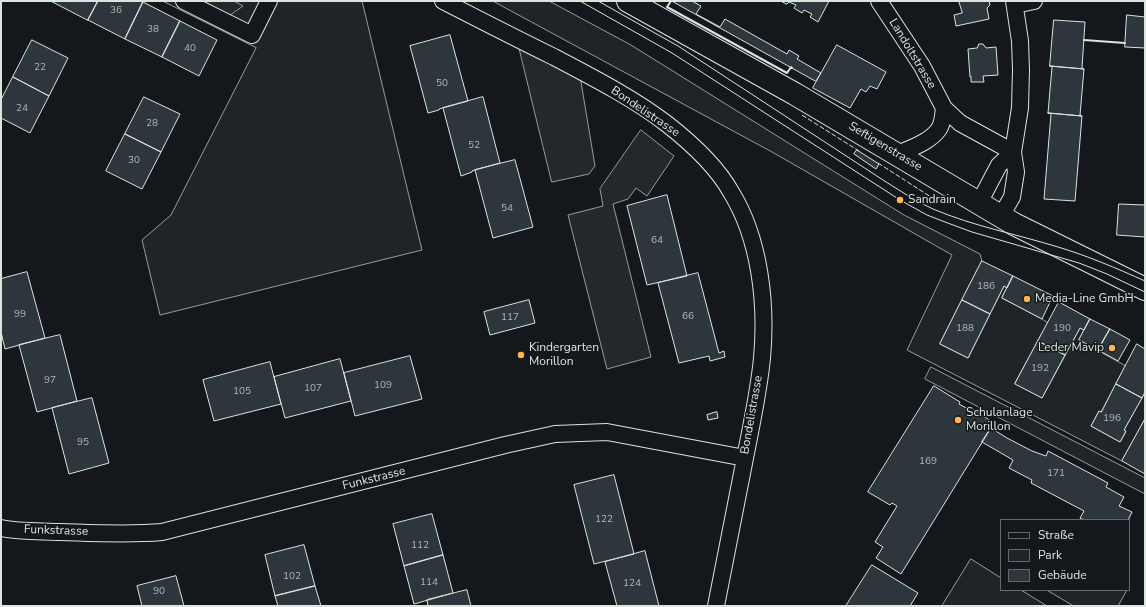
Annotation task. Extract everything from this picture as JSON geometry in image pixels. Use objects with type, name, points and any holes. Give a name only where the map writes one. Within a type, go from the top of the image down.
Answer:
[{"type":"main road","name":"Seftigenstrasse","points":[[628,1],[795,94],[1014,224],[1145,289]]},
{"type":"street","points":[[184,1],[252,35],[269,1]]},
{"type":"street","name":"Bondelistrasse","points":[[443,1],[579,70],[644,108],[668,125],[694,148],[715,170],[731,191],[743,214],[754,250],[761,290],[763,311],[762,356],[745,458],[716,606]]},
{"type":"street","name":"Landoltstrasse","points":[[879,1],[922,66],[944,108],[960,123],[1013,152]]},
{"type":"street","points":[[1001,216],[1012,198],[1017,170],[1013,152],[1020,108],[1021,70],[1020,41],[1015,3],[1034,1]]},
{"type":"street","points":[[898,154],[917,146],[933,136],[939,130],[942,123],[944,108]]},
{"type":"street","points":[[979,203],[999,165],[1013,152]]},
{"type":"street","name":"Funkstrasse","points":[[1,528],[27,531],[162,532],[555,434],[607,432],[745,458]]},
{"type":"green space","points":[[163,1],[362,1],[422,250],[160,315],[142,240],[171,215],[256,48]]},
{"type":"green space","points":[[493,1],[549,1],[631,45],[904,215],[980,254],[982,261],[940,344],[968,358],[1004,286],[1007,288],[1002,298],[1048,323],[1015,383],[1042,398],[1080,328],[1084,330],[1079,340],[1126,366],[1101,412],[1099,411],[1091,426],[1120,442],[1126,432],[1124,430],[1145,392],[1145,419],[1122,461],[907,350],[952,255],[772,152]]},
{"type":"green space","points":[[931,367],[1145,478],[1145,494],[925,379]]},
{"type":"green space","points":[[971,559],[1000,577],[1000,591],[1023,591],[1047,606],[942,606]]},
{"type":"green space","points":[[1049,591],[1126,591],[1118,606],[1074,606]]},
{"type":"shaded area","points":[[199,1],[234,1],[243,6],[229,16]]},
{"type":"shaded area","points":[[517,39],[579,70],[595,166],[589,174],[552,182]]},
{"type":"shaded area","points":[[641,130],[674,156],[647,196],[636,188],[628,199],[613,204],[651,357],[607,369],[568,215],[603,206],[600,189]]},
{"type":"building","points":[[51,1],[98,1],[88,20]]},
{"type":"building","points":[[98,1],[143,2],[125,39],[88,20]]},
{"type":"building","points":[[672,1],[692,1],[701,6],[696,14],[720,27],[725,19],[787,54],[789,50],[799,56],[797,59],[821,73],[816,81]]},
{"type":"building","points":[[781,1],[829,1],[818,22],[810,17],[812,14],[804,10],[802,13],[794,8],[796,5],[789,2],[787,4]]},
{"type":"building","points":[[959,1],[989,1],[990,5],[987,8],[989,19],[956,26],[954,15],[962,13]]},
{"type":"building","points":[[143,2],[180,21],[162,57],[125,39]]},
{"type":"building","points":[[1127,15],[1145,17],[1145,48],[1125,47]]},
{"type":"building","points":[[1054,20],[1085,22],[1082,68],[1084,69],[1050,66]]},
{"type":"building","points":[[180,21],[217,40],[199,76],[162,57]]},
{"type":"building","points":[[450,35],[468,101],[428,113],[410,46]]},
{"type":"building","points":[[32,40],[68,58],[49,96],[13,77]]},
{"type":"building","points":[[979,44],[983,44],[986,48],[996,47],[998,75],[983,76],[984,82],[971,82],[968,49],[977,48]]},
{"type":"building","points":[[837,45],[886,72],[877,89],[870,86],[866,92],[861,89],[850,108],[813,88]]},
{"type":"building","points":[[1050,66],[1084,69],[1080,115],[1082,116],[1048,113],[1052,67]]},
{"type":"building","points":[[13,77],[49,96],[30,133],[1,118],[1,100]]},
{"type":"building","points":[[144,97],[180,114],[161,152],[125,134]]},
{"type":"building","points":[[483,97],[500,163],[472,171],[461,176],[443,108]]},
{"type":"building","points":[[1048,113],[1082,116],[1075,201],[1044,199],[1051,114]]},
{"type":"building","points":[[125,134],[161,152],[142,189],[106,171]]},
{"type":"building","points":[[857,150],[879,164],[876,169],[854,154]]},
{"type":"building","points":[[515,160],[533,227],[493,238],[475,170]]},
{"type":"building","points":[[667,195],[687,276],[647,285],[627,206]]},
{"type":"building","points":[[1119,204],[1145,205],[1145,237],[1117,235]]},
{"type":"building","points":[[982,261],[1013,276],[1007,288],[1004,286],[990,314],[962,300]]},
{"type":"building","points":[[27,272],[45,338],[5,349],[1,332],[1,279]]},
{"type":"building","points":[[698,273],[719,353],[724,351],[725,357],[710,361],[709,356],[679,363],[658,283]]},
{"type":"building","points":[[1013,276],[1053,296],[1042,319],[1002,298]]},
{"type":"building","points":[[529,300],[535,323],[490,335],[484,312]]},
{"type":"building","points":[[962,300],[990,314],[968,358],[940,344]]},
{"type":"building","points":[[1059,302],[1090,319],[1084,330],[1080,328],[1065,355],[1038,341]]},
{"type":"building","points":[[1090,319],[1110,329],[1098,350],[1079,340]]},
{"type":"building","points":[[1110,329],[1130,340],[1118,361],[1098,350]]},
{"type":"building","points":[[60,335],[77,401],[37,412],[19,345]]},
{"type":"building","points":[[1038,341],[1065,355],[1042,398],[1015,384]]},
{"type":"building","points":[[1137,344],[1145,349],[1145,392],[1142,398],[1116,384]]},
{"type":"building","points":[[410,356],[422,399],[355,416],[344,373]]},
{"type":"building","points":[[340,359],[351,401],[285,418],[274,377]]},
{"type":"building","points":[[270,362],[281,404],[214,421],[203,380]]},
{"type":"building","points":[[1116,384],[1142,398],[1124,430],[1126,431],[1120,442],[1091,426],[1099,411],[1101,412]]},
{"type":"building","points":[[934,386],[960,402],[959,404],[968,409],[969,407],[994,423],[901,574],[876,558],[883,547],[875,542],[897,506],[892,503],[890,505],[868,492]]},
{"type":"building","points":[[92,398],[109,463],[69,474],[52,408]]},
{"type":"building","points":[[717,412],[718,418],[708,420],[707,415]]},
{"type":"building","points":[[1145,419],[1145,474],[1122,461]]},
{"type":"building","points":[[991,428],[1032,451],[1046,456],[1048,451],[1108,483],[1106,487],[1124,497],[1119,506],[1132,512],[1128,519],[1082,519],[1080,518],[1084,511],[1031,483],[1032,480],[1009,468],[1013,460],[982,442]]},
{"type":"building","points":[[614,475],[634,554],[594,564],[574,485]]},
{"type":"building","points":[[432,514],[443,555],[404,566],[393,524]]},
{"type":"building","points":[[304,545],[315,586],[275,596],[265,555]]},
{"type":"building","points":[[645,551],[659,606],[617,606],[605,562]]},
{"type":"building","points":[[443,555],[453,593],[414,604],[404,566]]},
{"type":"building","points":[[872,565],[918,593],[910,606],[846,606]]},
{"type":"building","points":[[176,576],[184,606],[142,606],[137,586]]},
{"type":"building","points":[[315,586],[321,606],[278,606],[275,596]]},
{"type":"building","points":[[467,590],[471,606],[428,606],[427,600]]},
{"type":"tram line","points":[[580,1],[672,53],[900,200],[927,215],[972,232],[1079,263],[1145,292]]},
{"type":"tram line","points":[[598,1],[678,46],[883,180],[926,206],[948,215],[995,230],[1042,242],[1080,254],[1145,281]]},
{"type":"fence","points":[[802,115],[859,151]]},
{"type":"fence","points":[[878,163],[934,199]]},
{"type":"wall","points":[[671,1],[667,7],[787,73],[791,67],[792,68]]},
{"type":"wall","points":[[1084,40],[1125,43]]},
{"type":"place","name":"Sandrain","points":[[900,200]]},
{"type":"place","name":"Media-Line GmbH","points":[[1027,299]]},
{"type":"place","name":"Leder Mavip","points":[[1112,348]]},
{"type":"place","name":"Kindergarten Morillon","points":[[521,355]]},
{"type":"place","name":"Schulanlage Morillon","points":[[958,420]]}]
